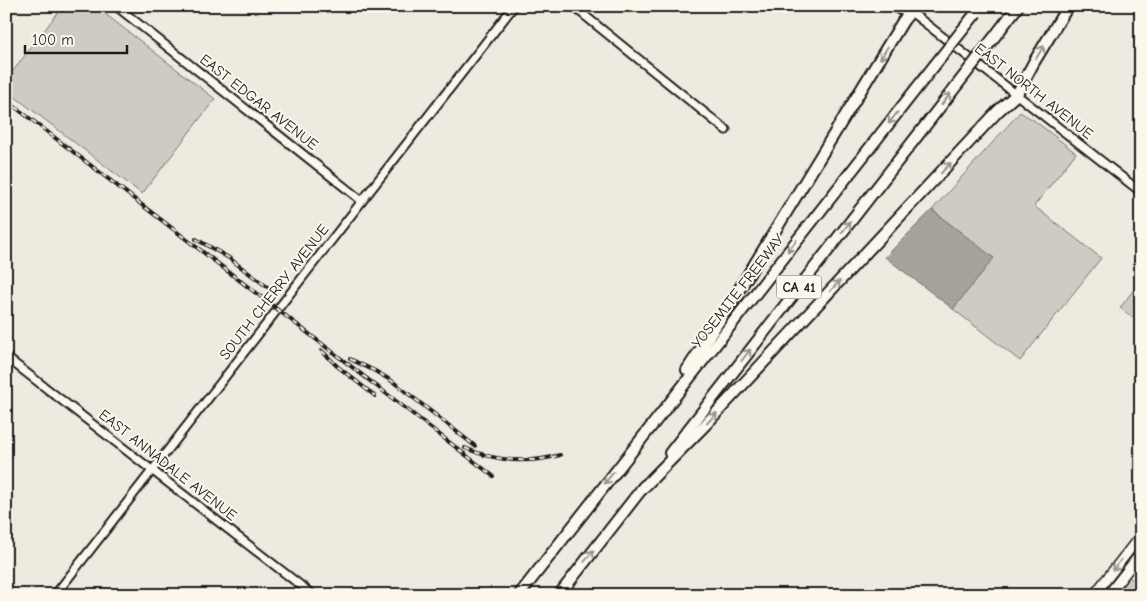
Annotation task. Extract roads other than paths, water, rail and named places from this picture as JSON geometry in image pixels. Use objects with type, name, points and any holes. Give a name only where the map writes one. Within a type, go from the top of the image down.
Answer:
[{"type":"highway","name":"CA 41","points":[[559,595],[1018,6]]},
{"type":"highway","points":[[641,490],[706,424],[1017,94],[1068,6]]},
{"type":"highway","points":[[639,440],[734,298],[911,8]]},
{"type":"highway","name":"YOSEMITE FREEWAY","points":[[519,595],[978,10]]},
{"type":"main road","points":[[1094,595],[1141,535]]},
{"type":"main road","points":[[1108,595],[1141,553]]},
{"type":"street","name":"EAST EDGAR AVENUE","points":[[116,6],[362,201]]},
{"type":"street","name":"SOUTH CHERRY AVENUE","points":[[55,595],[514,6]]},
{"type":"street","points":[[573,6],[726,130]]},
{"type":"street","name":"EAST NORTH AVENUE","points":[[894,6],[899,10],[911,8],[1141,192]]},
{"type":"street","name":"EAST ANNADALE AVENUE","points":[[6,357],[313,595]]},
{"type":"railway","points":[[6,100],[493,476]]},
{"type":"railway","points":[[196,239],[229,258],[270,289]]},
{"type":"railway","points":[[322,351],[337,366],[375,396]]},
{"type":"railway","points":[[350,359],[392,381],[475,446]]},
{"type":"railway","points":[[465,448],[488,456],[512,460],[536,460],[560,455]]}]
